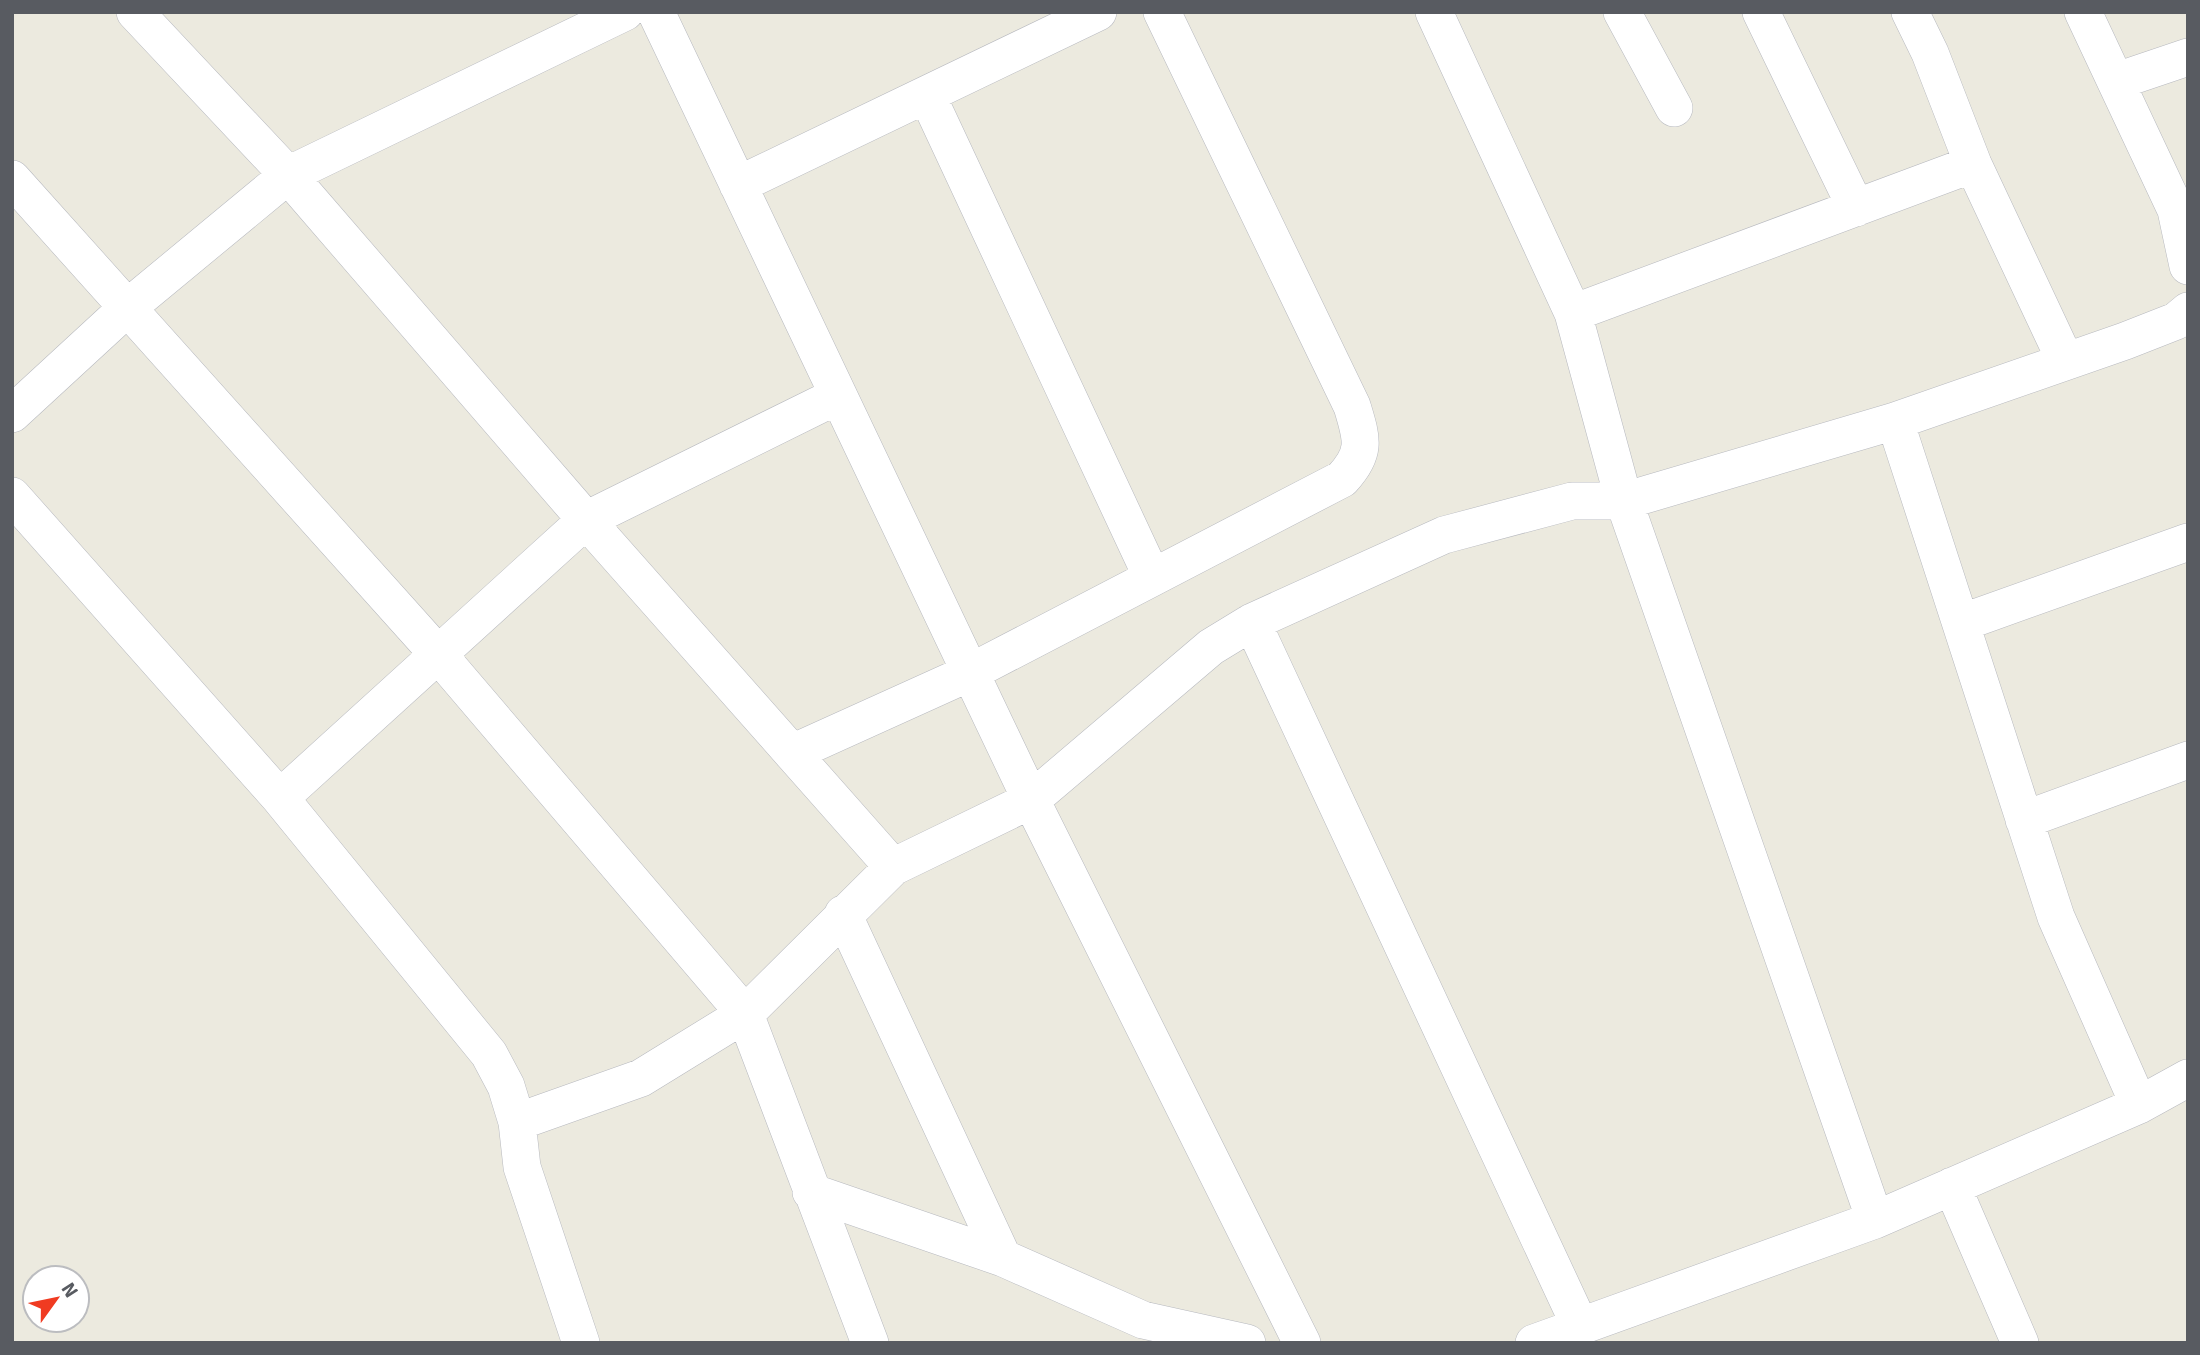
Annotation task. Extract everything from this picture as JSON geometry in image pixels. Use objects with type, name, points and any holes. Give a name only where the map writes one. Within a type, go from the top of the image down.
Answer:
[{"type":"street","points":[[12,414],[127,309],[288,175],[625,12]]},
{"type":"street","points":[[656,12],[1031,800],[1301,1343]]},
{"type":"street","points":[[738,185],[1098,12]]},
{"type":"street","points":[[792,753],[970,673],[1342,479],[1357,464],[1362,440],[1352,406],[1162,12]]},
{"type":"street","points":[[1434,12],[1573,313],[1624,501],[1875,1220]]},
{"type":"street","points":[[1622,12],[1674,108]]},
{"type":"street","points":[[1761,12],[1856,208]]},
{"type":"street","points":[[1910,12],[1930,53],[1973,164],[2065,360]]},
{"type":"street","points":[[2083,12],[2176,210],[2188,267]]},
{"type":"street","points":[[140,13],[288,175],[586,520],[893,867]]},
{"type":"street","points":[[2117,81],[2188,57]]},
{"type":"street","points":[[927,95],[1152,577]]},
{"type":"street","points":[[1573,313],[1973,164]]},
{"type":"street","points":[[12,178],[437,653],[745,1014],[870,1343]]},
{"type":"street","points":[[517,1122],[641,1078],[745,1014],[893,867],[1031,800],[1211,648],[1252,622],[1444,535],[1572,500],[1624,501],[1895,421],[2169,324],[2188,311]]},
{"type":"street","points":[[279,798],[586,520],[837,397]]},
{"type":"street","points":[[1895,421],[2056,917],[2139,1105]]},
{"type":"street","points":[[12,496],[279,798],[489,1054],[506,1086],[517,1122],[525,1177],[581,1343]]},
{"type":"street","points":[[1961,623],[2188,542]]},
{"type":"street","points":[[1252,622],[1580,1326]]},
{"type":"street","points":[[2024,820],[2188,760]]},
{"type":"street","points":[[843,914],[1003,1258]]},
{"type":"street","points":[[1534,1343],[1875,1220],[2062,1136],[2139,1105],[2188,1078]]},
{"type":"street","points":[[1952,1186],[2021,1343]]},
{"type":"street","points":[[811,1192],[1003,1258],[1147,1331],[1247,1343]]}]
